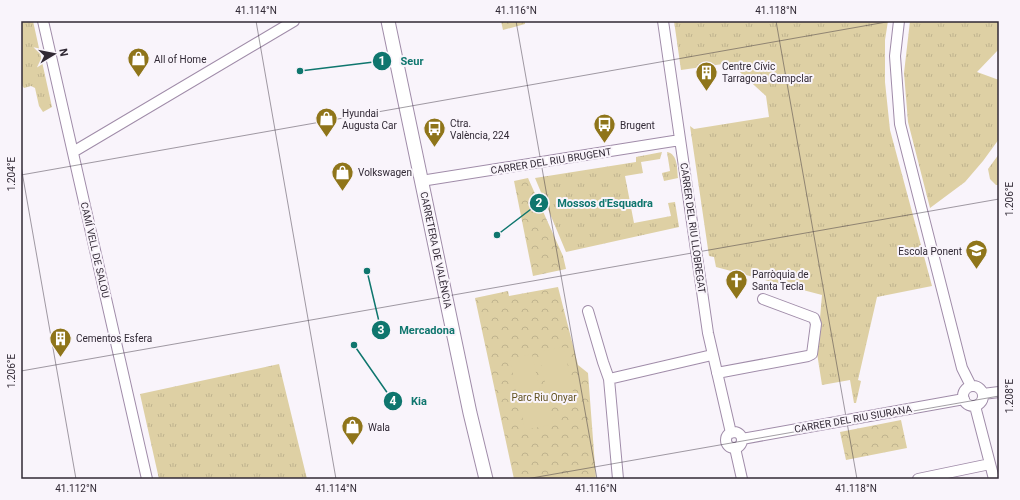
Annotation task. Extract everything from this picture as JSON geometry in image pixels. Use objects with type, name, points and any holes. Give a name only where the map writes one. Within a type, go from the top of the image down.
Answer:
[{"type":"main road","name":"CARRETERA DE VALÈNCIA","points":[[382,21],[478,479]]},
{"type":"main road","name":"CARRETERA DE VALÈNCIA","points":[[388,21],[470,414],[486,479]]},
{"type":"street","name":"CAMÍ VELL DE SALOU","points":[[44,21],[147,479]]},
{"type":"street","points":[[73,152],[294,21]]},
{"type":"street","name":"CARRER DEL RIU LLOBREGAT","points":[[663,21],[708,333],[731,433]]},
{"type":"street","points":[[899,21],[895,56],[900,124],[962,368],[971,386]]},
{"type":"street","name":"CARRER DEL RIU BRUGENT","points":[[421,182],[680,140]]},
{"type":"street","points":[[716,373],[812,354],[816,324],[814,318],[763,299]]},
{"type":"street","points":[[588,311],[609,379],[618,479]]},
{"type":"street","points":[[609,379],[712,355]]},
{"type":"street","points":[[971,386],[978,387],[983,394],[982,401],[975,406],[970,405],[964,399],[964,392],[971,386]]},
{"type":"street","points":[[983,394],[999,392]]},
{"type":"street","name":"CARRER DEL RIU SIURANA","points":[[742,439],[964,399]]},
{"type":"street","points":[[975,406],[994,479]]},
{"type":"street","points":[[731,433],[738,433],[742,439],[740,445],[735,448],[729,446],[726,440],[731,433]]},
{"type":"street","points":[[735,448],[742,479]]},
{"type":"street","points":[[918,479],[990,464]]},
{"type":"green space","points":[[21,21],[33,21],[52,107],[43,112],[39,106],[35,88],[31,86],[24,88],[21,84]]},
{"type":"green space","points":[[501,21],[525,21],[525,24],[503,30]]},
{"type":"green space","points":[[674,21],[888,21],[885,40],[885,82],[890,130],[932,286],[877,297],[858,380],[861,381],[856,403],[854,403],[850,380],[822,385],[817,353],[822,295],[716,267],[714,257],[709,256],[690,126],[694,129],[769,117],[766,96],[730,63],[681,70]]},
{"type":"green space","points":[[910,21],[999,21],[999,49],[977,72],[999,80],[999,139],[965,182],[930,208],[908,122],[904,73]]},
{"type":"green space","points":[[662,152],[660,159],[641,162],[643,173],[625,176],[634,223],[671,216],[668,203],[675,202],[679,227],[566,252],[535,178],[636,162],[636,157]]},
{"type":"green space","points":[[667,152],[671,153],[675,159],[678,178],[664,181],[662,173],[670,171]]},
{"type":"green space","points":[[999,154],[999,185],[996,185],[990,179],[988,169]]},
{"type":"green space","points":[[528,178],[563,256],[566,269],[533,276],[514,181]]},
{"type":"green space","name":"Parc Riu Onyar","points":[[558,287],[578,365],[588,373],[596,479],[514,479],[475,298],[508,291],[509,296]]},
{"type":"green space","points":[[564,347],[574,397],[549,402],[539,352]]},
{"type":"green space","points":[[532,354],[540,391],[517,395],[510,359]]},
{"type":"green space","points":[[279,364],[307,479],[159,479],[140,394]]},
{"type":"green space","points":[[546,392],[553,424],[525,430],[518,397]]},
{"type":"green space","points":[[901,420],[907,448],[846,460],[840,432]]},
{"type":"place","name":"Seur","points":[[300,71]]},
{"type":"place","name":"All of Home","points":[[138,78]]},
{"type":"place","name":"Centre Cívic Tarragona Campclar","points":[[706,92]]},
{"type":"place","name":"Hyundai Augusta Car","points":[[327,138]]},
{"type":"place","name":"Brugent","points":[[604,144]]},
{"type":"place","name":"Ctra. València, 224","points":[[435,148]]},
{"type":"place","name":"Volkswagen","points":[[342,192]]},
{"type":"place","name":"Mossos d'Esquadra","points":[[497,235]]},
{"type":"place","name":"Escola Ponent","points":[[977,270]]},
{"type":"place","name":"Mercadona","points":[[367,271]]},
{"type":"place","name":"Parròquia de Santa Tecla","points":[[737,300]]},
{"type":"place","name":"Kia","points":[[354,345]]},
{"type":"place","name":"Cementos Esfera","points":[[60,358]]},
{"type":"place","name":"Wala","points":[[353,446]]}]
